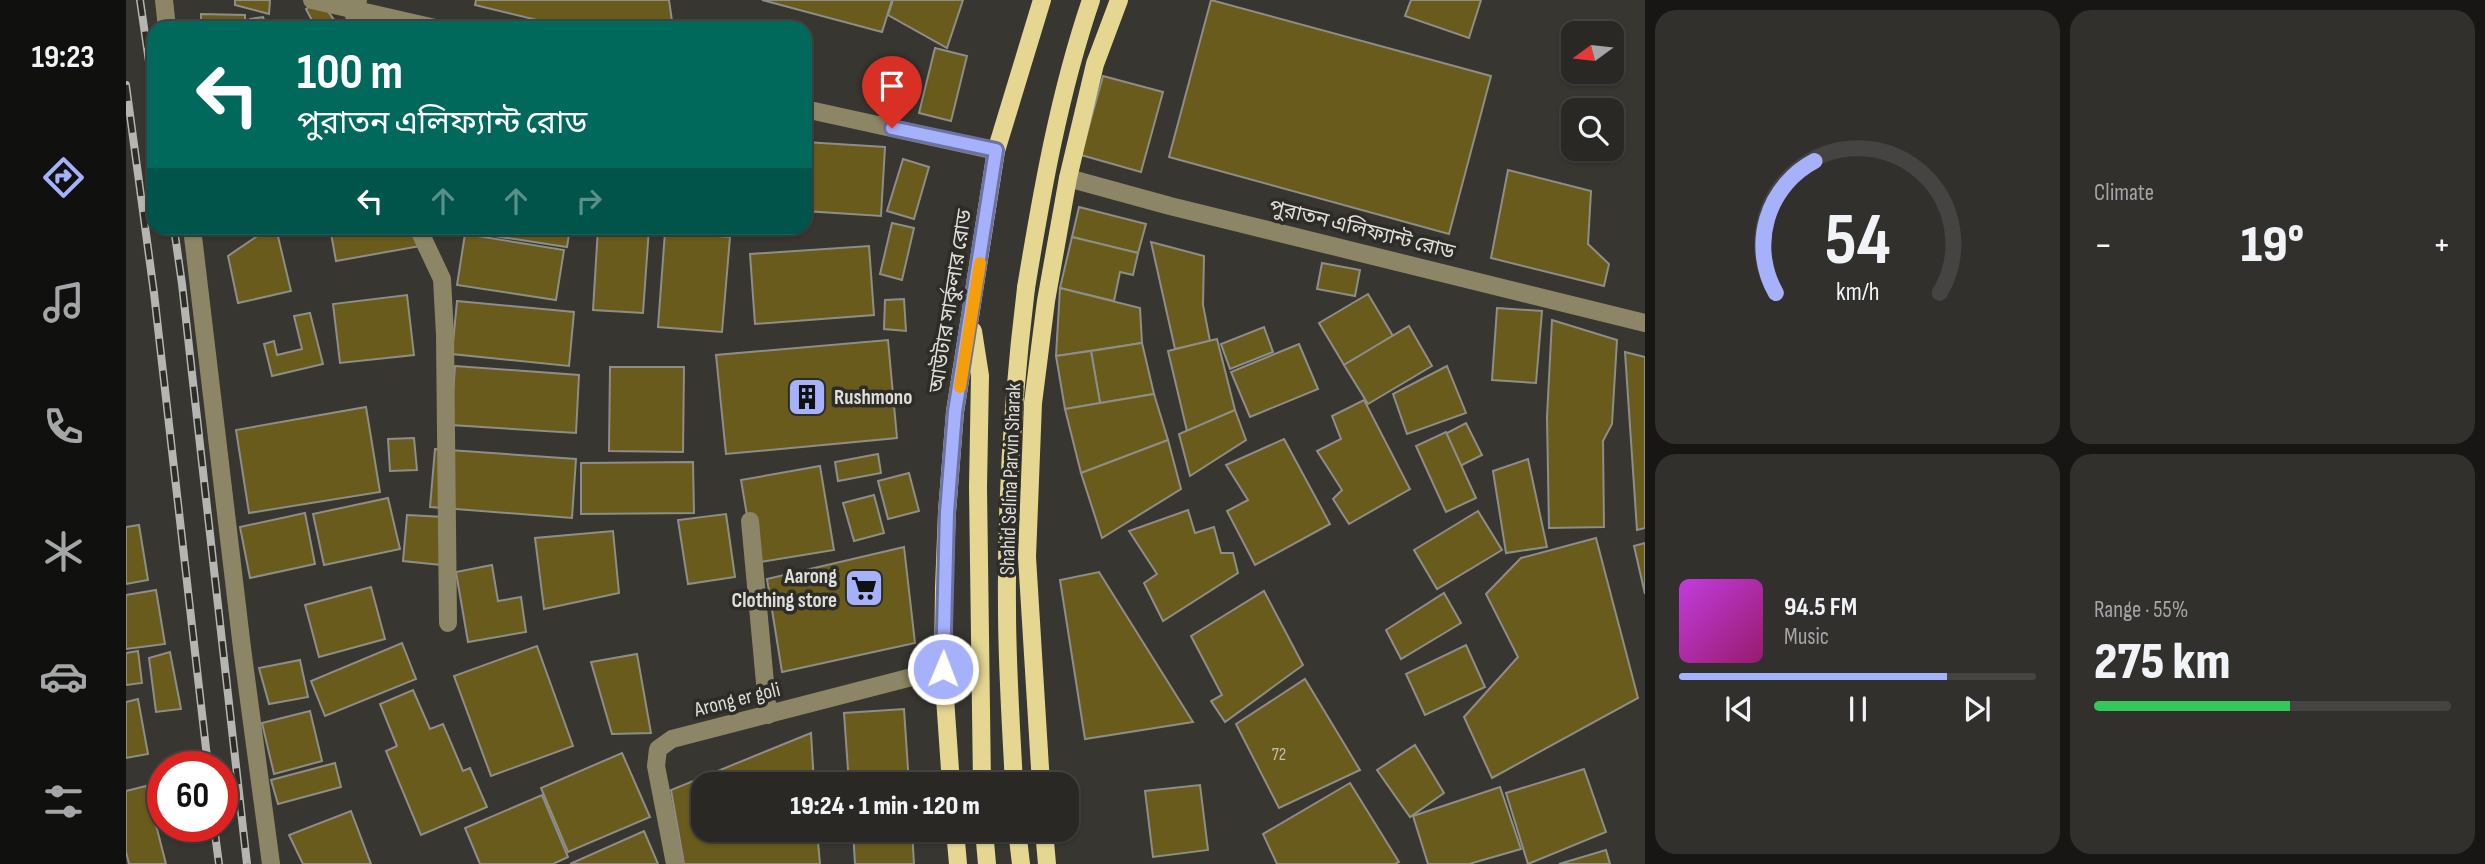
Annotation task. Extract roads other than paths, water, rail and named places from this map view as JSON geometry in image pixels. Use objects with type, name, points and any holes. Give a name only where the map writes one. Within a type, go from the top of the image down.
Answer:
[{"type":"main road","name":"আউটার সার্কুলার রোড","points":[[950,772],[943,669],[947,512],[955,412],[996,150],[1042,0]]},
{"type":"main road","points":[[1014,772],[1007,608],[1019,347],[1043,186],[1066,80],[1091,0]]},
{"type":"main road","name":"Shahid Selina Parvin Sharak","points":[[1040,772],[1027,557],[1033,403],[1046,302],[1068,178],[1095,64],[1119,0]]},
{"type":"main road","points":[[971,320],[978,355],[981,396],[978,499],[982,772]]},
{"type":"main road","points":[[956,842],[958,864]]},
{"type":"main road","points":[[985,842],[987,864]]},
{"type":"main road","points":[[1018,842],[1021,864]]},
{"type":"main road","points":[[1045,842],[1047,864]]},
{"type":"street","points":[[164,0],[166,21]]},
{"type":"street","points":[[312,0],[356,13],[398,21]]},
{"type":"street","points":[[812,111],[996,150]]},
{"type":"street","name":"পুরাতন এলিফ্যান্ট রোড","points":[[1068,178],[1170,206],[1645,323]]},
{"type":"street","points":[[193,235],[242,648],[271,864]]},
{"type":"street","points":[[421,235],[442,279],[448,623]]},
{"type":"street","points":[[750,521],[768,715]]},
{"type":"street","name":"Arong er goli","points":[[675,864],[656,766],[658,749],[672,739],[943,669]]},
{"type":"railway","points":[[140,0],[147,48]]},
{"type":"railway","points":[[126,85],[154,293],[206,751]]},
{"type":"railway","points":[[175,235],[247,864]]},
{"type":"railway","points":[[216,842],[219,864]]},
{"type":"place","name":"Rushmono","points":[[807,397]]},
{"type":"place","name":"Aarong Clothing store","points":[[864,588]]}]
